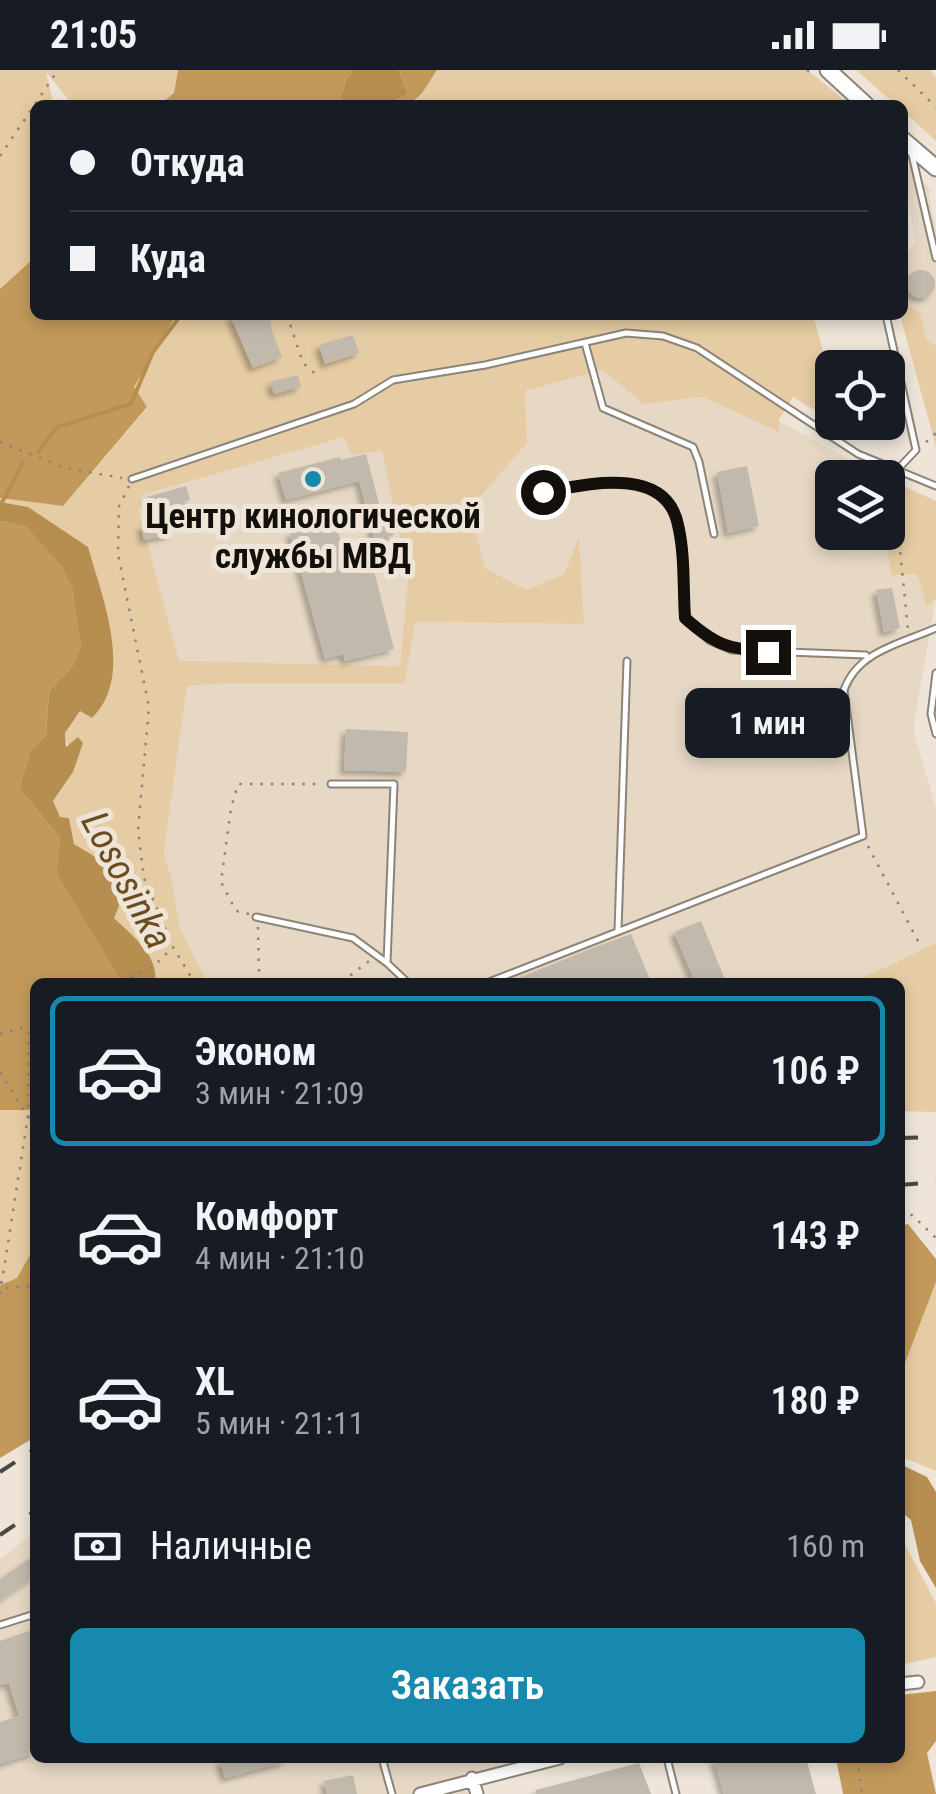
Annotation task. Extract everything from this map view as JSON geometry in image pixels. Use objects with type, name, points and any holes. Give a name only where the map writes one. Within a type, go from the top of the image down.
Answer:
[{"type":"main road","points":[[828,70],[861,100]]},
{"type":"main road","points":[[908,144],[936,168]]},
{"type":"street","points":[[905,1683],[918,1682]]},
{"type":"street","points":[[420,1794],[523,1763]]},
{"type":"street","points":[[472,1778],[476,1794]]},
{"type":"lane","points":[[908,147],[936,258]]},
{"type":"lane","points":[[887,320],[916,450],[905,462]]},
{"type":"lane","points":[[132,478],[354,404],[393,380],[626,334],[663,336],[697,348],[821,432],[874,460]]},
{"type":"lane","points":[[584,343],[604,408],[693,447],[714,534]]},
{"type":"lane","points":[[905,472],[936,486]]},
{"type":"lane","points":[[543,492],[607,481],[635,485],[663,496],[678,521],[685,618],[709,640],[732,650],[869,655]]},
{"type":"lane","points":[[498,978],[863,836],[844,690],[850,672],[869,655],[936,628]]},
{"type":"lane","points":[[618,930],[627,661]]},
{"type":"lane","points":[[936,673],[931,714],[936,734]]},
{"type":"lane","points":[[331,784],[394,784],[387,963]]},
{"type":"lane","points":[[256,917],[354,938],[377,953],[402,978]]},
{"type":"lane","points":[[0,1625],[30,1616]]},
{"type":"lane","points":[[383,1763],[392,1794]]},
{"type":"lane","points":[[669,1763],[676,1794]]},
{"type":"path","points":[[38,100],[58,70]]},
{"type":"path","points":[[898,70],[936,107]]},
{"type":"path","points":[[0,156],[30,112]]},
{"type":"path","points":[[288,320],[303,363],[320,378]]},
{"type":"path","points":[[916,450],[936,433]]},
{"type":"path","points":[[0,442],[66,468],[108,478],[132,478],[119,506],[118,554],[149,708],[138,830],[144,878],[173,947],[192,978]]},
{"type":"path","points":[[900,550],[909,640]]},
{"type":"path","points":[[260,978],[256,917],[236,911],[221,882],[238,784],[331,784]]},
{"type":"path","points":[[863,836],[919,944]]},
{"type":"path","points":[[129,978],[154,966],[173,947]]},
{"type":"path","points":[[347,978],[377,953]]},
{"type":"path","points":[[0,1034],[30,1027],[28,1116],[0,1294]]},
{"type":"path","points":[[0,1072],[30,1119]]},
{"type":"path","points":[[905,1217],[912,1215],[935,1236]]},
{"type":"path","points":[[0,1281],[3,1288]]},
{"type":"path","points":[[3,1288],[30,1286]]},
{"type":"path","points":[[858,1763],[862,1794]]},
{"type":"shaded area","points":[[0,70],[178,70],[174,93],[165,100],[69,100],[46,72],[53,100],[30,100],[30,262],[0,289]]},
{"type":"shaded area","points":[[178,70],[353,70],[340,100],[165,100],[174,93]]},
{"type":"shaded area","points":[[353,70],[399,70],[408,94],[395,100],[340,100]]},
{"type":"shaded area","points":[[399,70],[437,70],[417,98],[395,100],[408,94]]},
{"type":"shaded area","points":[[437,70],[807,70],[845,100],[417,100]]},
{"type":"shaded area","points":[[856,70],[930,70],[936,77],[936,141],[908,116],[908,100],[890,100]]},
{"type":"shaded area","points":[[908,165],[935,194],[928,190],[936,230],[936,346],[926,339],[921,314],[908,304],[908,252],[915,243]]},
{"type":"shaded area","points":[[30,262],[30,320],[173,320],[134,387],[147,407],[63,506],[0,498],[0,289]]},
{"type":"shaded area","points":[[908,304],[921,314],[926,339],[936,346],[936,447],[901,320],[908,320]]},
{"type":"shaded area","points":[[173,320],[814,320],[823,350],[815,350],[815,411],[793,397],[779,420],[779,432],[703,397],[644,404],[602,370],[525,391],[527,443],[470,508],[485,568],[527,590],[564,574],[579,537],[584,624],[415,622],[405,683],[187,686],[164,852],[179,926],[205,978],[155,978],[146,952],[113,914],[107,864],[74,844],[69,818],[60,818],[53,801],[73,772],[65,733],[81,710],[28,507],[0,502],[0,498],[63,506],[147,408],[133,387]],"holes":[[[344,437],[352,455],[382,451],[408,578],[400,666],[179,661],[139,511],[142,495]]]},
{"type":"shaded area","points":[[602,370],[645,404],[703,397],[778,431],[779,421],[850,460],[815,460],[815,550],[887,550],[891,574],[917,574],[928,606],[936,598],[913,729],[936,808],[936,943],[862,978],[205,978],[179,926],[164,852],[187,686],[404,683],[414,622],[584,624],[578,540],[564,574],[528,590],[485,568],[469,508],[526,443],[524,391]]},
{"type":"shaded area","points":[[345,436],[352,455],[382,451],[408,578],[401,666],[179,662],[139,511],[142,495]]},
{"type":"shaded area","points":[[905,487],[936,501],[936,598],[927,607],[917,574],[891,575],[887,550],[905,550]]},
{"type":"shaded area","points":[[0,502],[28,507],[88,547],[107,612],[113,659],[111,681],[105,701],[92,718],[80,711],[65,733],[66,747],[78,737],[83,743],[73,772],[53,801],[60,817],[69,818],[74,844],[107,864],[119,906],[114,918],[149,955],[155,978],[119,978],[57,873],[60,838],[19,788],[31,749],[46,735],[49,691],[72,667],[81,647],[72,588],[63,567],[26,527],[0,521]]},
{"type":"shaded area","points":[[0,521],[26,527],[64,567],[72,588],[81,647],[72,667],[49,691],[46,735],[31,749],[19,788],[60,838],[58,873],[119,978],[30,978],[30,1110],[0,1110]]},
{"type":"shaded area","points":[[936,943],[936,1112],[905,1111],[905,978],[862,978]]},
{"type":"shaded area","points":[[0,1110],[30,1110],[30,1255],[17,1278],[0,1285]]},
{"type":"shaded area","points":[[905,1225],[936,1259],[936,1282],[905,1363]]},
{"type":"shaded area","points":[[30,1255],[30,1440],[0,1458],[0,1285],[17,1278]]},
{"type":"shaded area","points":[[936,1282],[936,1471],[905,1458],[905,1363]]},
{"type":"shaded area","points":[[905,1466],[927,1477],[936,1492],[936,1588],[920,1561],[911,1520],[905,1515]]},
{"type":"shaded area","points":[[30,1536],[30,1763],[508,1763],[464,1774],[469,1794],[0,1794],[0,1559]]},
{"type":"shaded area","points":[[905,1544],[936,1603],[936,1657],[905,1664]]},
{"type":"shaded area","points":[[936,1691],[936,1741],[927,1753],[936,1794],[843,1794],[837,1763],[905,1763],[905,1694]]},
{"type":"building","points":[[915,271],[927,271],[934,278],[934,290],[927,297],[915,297],[908,290],[908,278]]},
{"type":"building","points":[[232,320],[270,320],[282,357],[253,368]]},
{"type":"building","points":[[353,335],[359,353],[325,364],[319,345]]},
{"type":"building","points":[[298,375],[301,387],[274,394],[270,382]]},
{"type":"building","points":[[366,454],[381,511],[388,510],[394,535],[375,541],[359,481],[286,500],[278,473]]},
{"type":"building","points":[[747,466],[759,526],[728,533],[717,472]]},
{"type":"building","points":[[186,486],[190,500],[165,507],[171,535],[144,540],[141,526],[154,523],[147,497]]},
{"type":"building","points":[[335,520],[347,565],[371,559],[394,649],[345,661],[343,654],[325,659],[290,533]]},
{"type":"building","points":[[892,588],[900,628],[884,632],[876,590]]},
{"type":"building","points":[[346,729],[408,732],[406,772],[344,770]]},
{"type":"building","points":[[701,921],[724,978],[693,978],[674,932]]},
{"type":"building","points":[[631,934],[649,978],[519,978]]},
{"type":"building","points":[[30,1558],[30,1579],[0,1600],[0,1579]]},
{"type":"building","points":[[30,1631],[30,1755],[0,1764],[0,1722],[19,1716],[9,1683],[0,1685],[0,1641]]},
{"type":"building","points":[[221,1763],[280,1763],[225,1778]]},
{"type":"building","points":[[639,1763],[651,1794],[536,1794],[536,1790]]},
{"type":"building","points":[[715,1763],[807,1763],[816,1794],[724,1794]]},
{"type":"building","points":[[353,1775],[357,1794],[327,1794],[324,1781]]},
{"type":"waterway","points":[[38,452],[57,427],[131,404],[153,352],[177,320]]},
{"type":"waterway","points":[[0,506],[23,463]]},
{"type":"railway","points":[[905,1138],[936,1137]]},
{"type":"railway","points":[[905,1185],[936,1182]]},
{"type":"railway","points":[[0,1472],[30,1452]]},
{"type":"railway","points":[[0,1535],[30,1514]]},
{"type":"place","name":"Центр кинологической службы МВД","points":[[313,479]]},
{"type":"route","points":[[543,492],[607,481],[635,485],[663,496],[678,521],[685,618],[709,640],[732,650],[768,652]]},
{"type":"water label","name":"Lososinka","points":[[127,880]]}]
